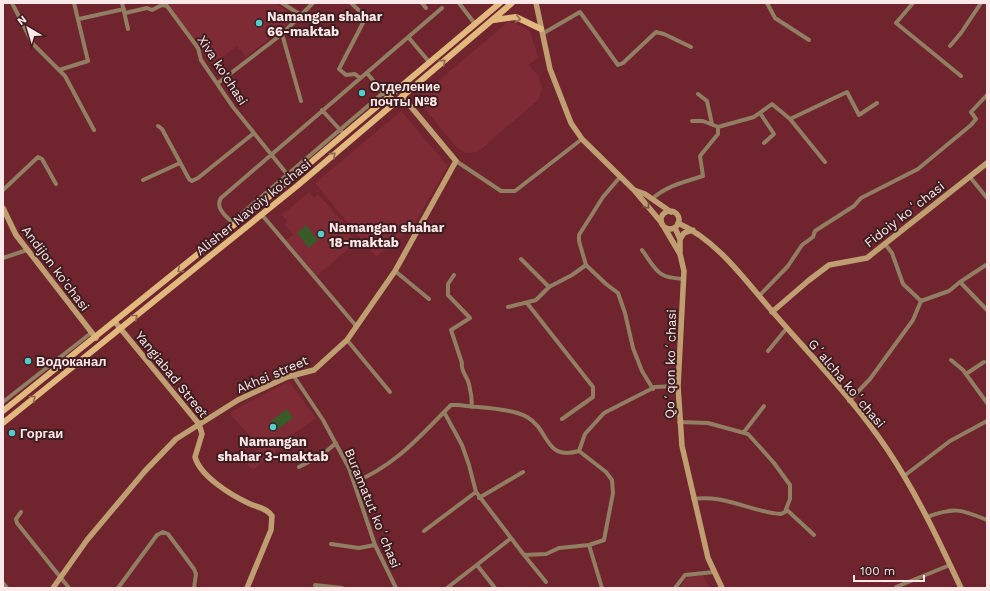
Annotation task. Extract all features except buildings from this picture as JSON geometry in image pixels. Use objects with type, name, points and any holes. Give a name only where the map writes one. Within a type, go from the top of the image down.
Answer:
[{"type":"main road","name":"Alisher Navoiy ko'chasi","points":[[3,411],[96,338],[386,96],[430,63],[500,3]]},
{"type":"main road","name":"Alisher Navoiy ko'chasi","points":[[3,423],[262,215],[512,3]]},
{"type":"main road","points":[[492,20],[516,17],[542,32]]},
{"type":"street","points":[[12,3],[33,44],[65,76],[94,130]]},
{"type":"street","points":[[59,70],[88,61],[74,3]]},
{"type":"street","points":[[122,3],[128,29]]},
{"type":"street","points":[[282,3],[301,15]]},
{"type":"street","points":[[218,83],[282,34],[313,3]]},
{"type":"street","points":[[351,3],[365,16],[365,20],[339,69],[346,75],[355,74],[360,78]]},
{"type":"street","points":[[422,3],[426,8]]},
{"type":"street","points":[[459,3],[475,24]]},
{"type":"street","name":"Qoʻqon koʻchasi","points":[[536,3],[550,69],[571,123],[582,140],[634,190],[662,225],[680,254]]},
{"type":"street","points":[[767,3],[776,18],[809,40]]},
{"type":"street","points":[[913,3],[896,23],[961,76]]},
{"type":"street","points":[[950,46],[961,33],[981,3]]},
{"type":"street","name":"Xiva ko'chasi","points":[[124,11],[147,8],[152,10],[162,5],[166,6],[198,48],[201,60],[254,133],[289,177]]},
{"type":"street","points":[[233,224],[219,206],[219,201],[322,110],[442,8]]},
{"type":"street","points":[[79,20],[124,11]]},
{"type":"street","points":[[542,32],[580,12],[618,65],[623,63],[656,32],[664,34],[691,47]]},
{"type":"street","points":[[282,34],[301,101]]},
{"type":"street","points":[[408,38],[430,63]]},
{"type":"street","points":[[366,73],[386,96]]},
{"type":"street","points":[[790,119],[847,92],[859,115],[877,103]]},
{"type":"street","points":[[698,94],[707,100],[712,124]]},
{"type":"street","points":[[758,296],[788,266],[802,245],[813,237],[815,231],[854,206],[861,198],[918,169],[976,119],[971,112],[987,95]]},
{"type":"street","points":[[402,96],[456,160],[501,191],[515,191],[582,140]]},
{"type":"street","points":[[692,121],[703,121],[718,127],[754,117],[773,104],[790,119],[825,162]]},
{"type":"street","points":[[322,110],[343,133]]},
{"type":"street","points":[[760,113],[774,134],[764,143]]},
{"type":"street","points":[[158,126],[162,129],[189,179],[194,181],[254,133]]},
{"type":"street","points":[[652,199],[660,191],[670,186],[702,176],[700,156],[718,134],[718,127]]},
{"type":"street","points":[[3,190],[38,157],[42,159],[56,184]]},
{"type":"street","name":"Akhsi street","points":[[54,588],[87,540],[145,471],[176,439],[238,400],[293,375],[314,370],[347,340],[395,271],[456,160]]},
{"type":"street","points":[[143,180],[180,163]]},
{"type":"street","name":"Fidoiy koʻchasi","points":[[772,312],[823,269],[839,263],[863,260],[987,163]]},
{"type":"street","points":[[620,177],[603,197],[579,235],[579,241],[586,265],[606,284],[618,292],[625,312],[633,348],[642,371],[653,388]]},
{"type":"street","points":[[970,177],[987,198]]},
{"type":"street","name":"Qoʻqon koʻchasi","points":[[634,190],[652,199],[671,212]]},
{"type":"street","name":"Andijon ko'chasi","points":[[3,208],[16,235],[96,338]]},
{"type":"street","points":[[671,212],[678,217],[676,225],[669,229],[662,225],[663,214],[671,212]]},
{"type":"street","points":[[262,215],[357,326]]},
{"type":"street","name":"Qoʻqon koʻchasi","points":[[676,225],[680,239],[680,254],[684,279],[678,386],[679,422],[682,446],[693,499],[708,558],[722,588]]},
{"type":"street","name":"Gʻalcha koʻchasi","points":[[676,225],[694,230],[713,246],[822,367],[886,448],[927,517],[961,588]]},
{"type":"street","points":[[680,239],[684,233],[694,230]]},
{"type":"street","points":[[885,244],[892,253],[903,284],[921,301]]},
{"type":"street","points":[[3,258],[27,250]]},
{"type":"street","points":[[642,250],[654,268],[664,277],[684,279]]},
{"type":"street","points":[[521,259],[549,287]]},
{"type":"street","points":[[508,307],[536,300],[549,287],[572,275],[586,265]]},
{"type":"street","points":[[849,401],[870,379],[913,320],[921,301],[949,291],[986,265]]},
{"type":"street","points":[[395,271],[429,299]]},
{"type":"street","points":[[454,275],[448,284],[448,295],[470,318],[451,330],[462,363],[461,368],[469,382],[472,395],[472,407]]},
{"type":"street","points":[[960,282],[987,310]]},
{"type":"street","points":[[527,303],[593,387],[593,397],[562,419]]},
{"type":"street","name":"Yangiabad Street","points":[[115,322],[199,424],[202,434],[195,457],[199,466],[228,492],[250,504],[267,510],[272,516],[271,530],[247,588]]},
{"type":"street","points":[[768,351],[787,328]]},
{"type":"street","points":[[3,402],[91,333]]},
{"type":"street","points":[[347,340],[390,392]]},
{"type":"street","points":[[951,360],[966,374],[987,403]]},
{"type":"street","points":[[966,374],[984,362]]},
{"type":"street","name":"Buramatut koʻchasi","points":[[293,375],[336,443],[349,468],[375,545],[396,588]]},
{"type":"street","points":[[579,451],[585,434],[604,414],[653,388],[661,386],[678,386]]},
{"type":"street","points":[[354,482],[380,470],[395,460],[444,412],[455,404],[514,412],[526,416],[536,424],[554,449],[564,454],[579,451],[606,472],[612,480],[614,488],[604,540],[589,545],[559,548],[546,554],[524,555]]},
{"type":"street","points":[[744,432],[764,406]]},
{"type":"street","points":[[444,412],[462,445],[479,498],[510,539],[546,582]]},
{"type":"street","points":[[904,476],[950,441],[987,421]]},
{"type":"street","points":[[679,422],[708,423],[744,432],[756,442],[789,482],[791,495],[783,514],[727,500],[707,498],[693,499]]},
{"type":"street","points":[[298,467],[322,455],[336,443]]},
{"type":"street","points":[[479,498],[523,472]]},
{"type":"street","points":[[424,531],[476,492]]},
{"type":"street","points":[[786,509],[814,536]]},
{"type":"street","points":[[927,517],[946,510],[957,509],[987,520]]},
{"type":"street","points":[[21,512],[16,519],[17,523],[69,588]]},
{"type":"street","points":[[118,588],[157,535],[163,532],[168,534],[194,569],[196,574],[194,588]]},
{"type":"street","points":[[447,588],[510,539]]},
{"type":"street","points":[[331,544],[359,548],[368,548],[375,545]]},
{"type":"street","points":[[589,545],[602,588]]},
{"type":"street","points":[[477,565],[495,588]]},
{"type":"street","points":[[896,587],[950,565]]},
{"type":"street","points":[[675,588],[685,575],[714,572]]},
{"type":"street","points":[[3,583],[7,588]]},
{"type":"street","points":[[315,585],[342,588]]},
{"type":"shaded area","points":[[276,3],[296,17],[246,57],[237,46],[212,65],[166,4]]},
{"type":"shaded area","points":[[509,21],[530,31],[538,57],[529,65],[539,77],[542,89],[539,99],[478,152],[465,153],[457,148],[417,99]]},
{"type":"shaded area","points":[[401,111],[448,166],[412,228],[376,257],[315,183]]},
{"type":"shaded area","name":"Namangan shahar 18-maktab","points":[[309,192],[314,198],[318,194],[352,232],[350,234],[356,242],[317,276],[286,240],[293,234],[284,224],[287,221],[282,215]]},
{"type":"shaded area","name":"Namangan shahar 3-maktab","points":[[289,381],[316,418],[285,440],[286,443],[253,470],[244,462],[260,447],[229,413]]},
{"type":"shaded area","points":[[703,575],[710,588],[680,588],[688,576]]},
{"type":"green space","points":[[306,225],[318,240],[309,248],[297,233]]},
{"type":"green space","points":[[287,409],[293,418],[276,431],[270,422]]},
{"type":"place","name":"Namangan shahar 66-maktab","points":[[259,23]]},
{"type":"place","name":"Отделение почты №8","points":[[362,93]]},
{"type":"place","name":"Namangan shahar 18-maktab","points":[[321,234]]},
{"type":"place","name":"Водоканал","points":[[28,361]]},
{"type":"place","name":"Namangan shahar 3-maktab","points":[[273,427]]},
{"type":"place","name":"Горгаи","points":[[12,433]]}]
